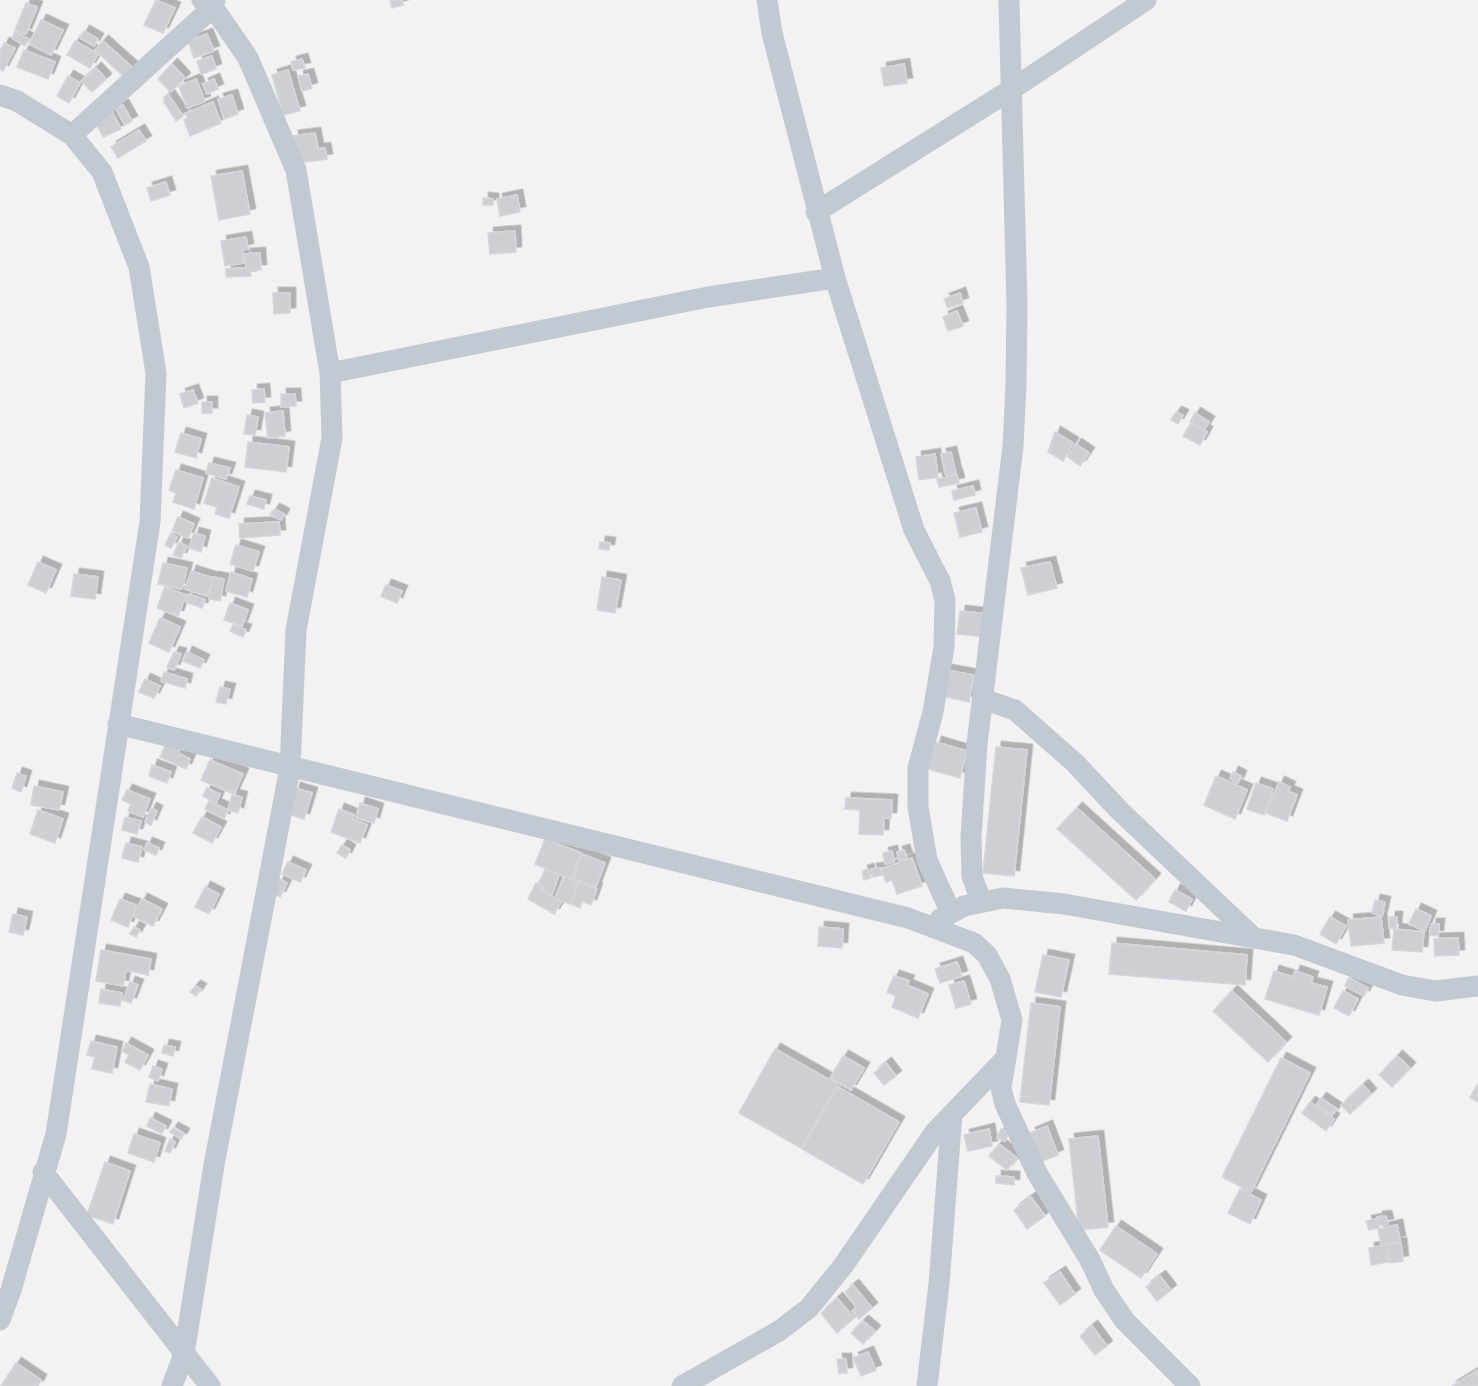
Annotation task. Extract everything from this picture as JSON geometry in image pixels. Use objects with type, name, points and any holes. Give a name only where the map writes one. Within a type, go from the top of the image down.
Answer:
[{"type":"street","points":[[767,0],[772,33],[835,279],[914,530],[940,581],[945,600],[944,647],[933,712],[918,768],[918,807],[927,860],[951,913]]},
{"type":"street","points":[[981,901],[972,876],[971,837],[976,744],[1014,425],[1017,305],[1009,91],[1009,0]]},
{"type":"street","points":[[816,212],[1009,91],[1146,0]]},
{"type":"street","points":[[72,135],[210,2],[248,58],[296,170],[330,374],[332,438],[296,630],[290,768],[214,1165],[184,1353],[172,1386]]},
{"type":"street","points":[[0,95],[17,101],[72,135],[102,172],[139,267],[156,373],[150,522],[56,1134],[43,1172],[12,1290],[0,1320]]},
{"type":"street","points":[[330,374],[708,297],[835,279]]},
{"type":"street","points":[[983,699],[1015,710],[1024,717],[1075,763],[1120,812],[1253,937]]},
{"type":"street","points":[[118,724],[928,924],[974,943],[987,955],[1000,979],[1011,1012],[1001,1088],[1005,1104],[1037,1173],[1090,1260],[1104,1290],[1125,1321],[1190,1386]]},
{"type":"street","points":[[928,924],[981,901],[1003,898],[1064,904],[1294,945],[1402,985],[1435,991],[1478,986]]},
{"type":"street","points":[[682,1386],[779,1331],[808,1308],[843,1266],[935,1132],[1006,1059]]},
{"type":"street","points":[[927,1386],[939,1284],[952,1114]]},
{"type":"street","points":[[43,1172],[210,1386]]},
{"type":"building","points":[[156,0],[175,8],[163,33],[144,25]]},
{"type":"building","points":[[390,0],[402,0],[403,5],[392,8]]},
{"type":"building","points":[[26,3],[37,7],[26,34],[15,30]]},
{"type":"building","points":[[41,20],[63,30],[51,55],[29,44]]},
{"type":"building","points":[[84,31],[98,39],[94,46],[80,38]]},
{"type":"building","points":[[15,32],[29,39],[25,46],[12,38]]},
{"type":"building","points":[[207,34],[214,51],[194,58],[188,41]]},
{"type":"building","points":[[75,41],[98,54],[90,68],[67,55]]},
{"type":"building","points":[[103,41],[132,67],[123,76],[95,50]]},
{"type":"building","points":[[4,43],[15,48],[3,71],[0,69],[0,51]]},
{"type":"building","points":[[24,50],[55,62],[48,79],[17,67]]},
{"type":"building","points":[[212,56],[216,69],[201,74],[197,61]]},
{"type":"building","points":[[302,59],[305,68],[293,70],[291,62]]},
{"type":"building","points":[[172,64],[185,78],[171,92],[158,79]]},
{"type":"building","points":[[904,64],[907,83],[884,86],[881,68]]},
{"type":"building","points":[[96,68],[106,79],[92,92],[81,81]]},
{"type":"building","points":[[288,70],[300,111],[283,115],[272,75]]},
{"type":"building","points":[[308,74],[312,88],[302,91],[298,76]]},
{"type":"building","points":[[68,76],[80,83],[69,103],[57,96]]},
{"type":"building","points":[[196,79],[205,101],[187,108],[179,86]]},
{"type":"building","points":[[214,79],[218,89],[207,94],[203,84]]},
{"type":"building","points":[[168,94],[183,116],[176,121],[164,102],[164,97]]},
{"type":"building","points":[[232,95],[238,114],[224,119],[218,99]]},
{"type":"building","points":[[213,102],[221,123],[190,136],[184,120],[188,117],[184,114]]},
{"type":"building","points":[[123,105],[132,121],[125,125],[116,109]]},
{"type":"building","points":[[112,112],[121,129],[103,137],[95,121]]},
{"type":"building","points":[[139,130],[146,141],[118,158],[111,147]]},
{"type":"building","points":[[315,133],[318,149],[325,148],[327,159],[297,163],[293,136]]},
{"type":"building","points":[[242,171],[250,214],[219,220],[211,176]]},
{"type":"building","points":[[166,182],[170,195],[151,201],[147,188]]},
{"type":"building","points":[[517,195],[520,212],[500,216],[497,199]]},
{"type":"building","points":[[483,198],[493,199],[493,205],[483,205]]},
{"type":"building","points":[[515,231],[516,252],[490,254],[488,233]]},
{"type":"building","points":[[246,237],[248,249],[242,250],[244,263],[225,266],[221,241]]},
{"type":"building","points":[[260,253],[261,270],[250,270],[251,276],[226,277],[226,269],[246,268],[245,254]]},
{"type":"building","points":[[273,293],[290,293],[290,313],[274,314]]},
{"type":"building","points":[[960,293],[963,303],[948,308],[944,299]]},
{"type":"building","points":[[957,311],[963,326],[948,331],[943,317]]},
{"type":"building","points":[[264,389],[265,402],[253,403],[252,390]]},
{"type":"building","points":[[193,390],[198,403],[184,408],[180,394]]},
{"type":"building","points":[[281,394],[295,394],[296,406],[281,407]]},
{"type":"building","points":[[202,402],[212,402],[212,413],[202,413]]},
{"type":"building","points":[[283,411],[285,436],[268,438],[265,413]]},
{"type":"building","points":[[1176,412],[1183,415],[1178,424],[1171,420]]},
{"type":"building","points":[[1195,413],[1209,422],[1204,430],[1190,422]]},
{"type":"building","points":[[247,415],[258,417],[255,435],[244,434]]},
{"type":"building","points":[[1191,423],[1207,432],[1200,445],[1183,436]]},
{"type":"building","points":[[1055,432],[1073,443],[1063,461],[1048,452]]},
{"type":"building","points":[[181,433],[201,439],[196,458],[175,452]]},
{"type":"building","points":[[248,442],[289,447],[286,472],[245,467]]},
{"type":"building","points":[[1076,444],[1089,453],[1080,466],[1068,457]]},
{"type":"building","points":[[951,452],[956,474],[946,476],[941,454]]},
{"type":"building","points":[[935,454],[938,477],[919,480],[916,457]]},
{"type":"building","points":[[209,463],[230,468],[226,479],[206,473]]},
{"type":"building","points":[[176,470],[203,478],[194,509],[173,502],[176,493],[169,490]]},
{"type":"building","points":[[957,475],[959,483],[939,487],[937,479]]},
{"type":"building","points":[[212,478],[239,487],[229,518],[215,514],[217,507],[204,503]]},
{"type":"building","points":[[973,486],[975,495],[954,500],[952,491]]},
{"type":"building","points":[[250,496],[266,500],[264,509],[247,504]]},
{"type":"building","points":[[976,508],[982,532],[960,537],[954,513]]},
{"type":"building","points":[[274,509],[284,514],[281,520],[270,515]]},
{"type":"building","points":[[178,517],[194,524],[188,538],[172,531]]},
{"type":"building","points":[[279,522],[280,535],[240,538],[239,524]]},
{"type":"building","points":[[171,533],[177,537],[171,548],[165,545]]},
{"type":"building","points":[[194,533],[205,536],[201,552],[189,548]]},
{"type":"building","points":[[179,542],[187,546],[181,558],[173,555]]},
{"type":"building","points":[[600,542],[610,543],[609,550],[599,549]]},
{"type":"building","points":[[236,545],[259,552],[253,571],[230,564]]},
{"type":"building","points":[[38,562],[56,570],[46,593],[28,585]]},
{"type":"building","points":[[1050,562],[1057,588],[1028,595],[1021,568]]},
{"type":"building","points":[[163,563],[187,568],[182,589],[158,584]]},
{"type":"building","points":[[191,571],[213,578],[207,596],[185,589]]},
{"type":"building","points":[[231,572],[252,579],[247,597],[226,591]]},
{"type":"building","points":[[74,574],[98,577],[95,599],[71,596]]},
{"type":"building","points":[[213,577],[224,579],[220,601],[209,599]]},
{"type":"building","points":[[602,577],[621,580],[615,613],[597,610]]},
{"type":"building","points":[[386,585],[402,591],[397,603],[381,596]]},
{"type":"building","points":[[165,587],[186,595],[178,616],[157,608]]},
{"type":"building","points":[[189,594],[205,600],[202,608],[186,602]]},
{"type":"building","points":[[230,603],[248,610],[242,626],[224,620]]},
{"type":"building","points":[[960,611],[987,614],[984,637],[957,634]]},
{"type":"building","points":[[160,618],[180,627],[169,652],[149,643]]},
{"type":"building","points":[[233,625],[246,630],[243,637],[230,631]]},
{"type":"building","points":[[174,652],[181,654],[174,670],[167,667]]},
{"type":"building","points":[[187,652],[204,660],[200,668],[183,661]]},
{"type":"building","points":[[946,670],[974,675],[969,702],[941,696]]},
{"type":"building","points":[[164,672],[187,679],[185,688],[161,681]]},
{"type":"building","points":[[145,679],[160,686],[154,698],[139,692]]},
{"type":"building","points":[[220,687],[230,689],[226,704],[216,702]]},
{"type":"building","points":[[167,742],[180,749],[178,753],[190,759],[186,769],[160,757]]},
{"type":"building","points":[[936,742],[967,751],[960,778],[928,769]]},
{"type":"building","points":[[996,747],[1027,750],[1014,876],[983,873]]},
{"type":"building","points":[[210,760],[243,774],[234,794],[201,780]]},
{"type":"building","points":[[152,765],[171,772],[167,783],[149,776]]},
{"type":"building","points":[[1233,772],[1241,776],[1238,783],[1230,779]]},
{"type":"building","points":[[17,773],[26,776],[21,792],[12,788]]},
{"type":"building","points":[[1216,776],[1247,790],[1235,819],[1204,805]]},
{"type":"building","points":[[1279,782],[1290,787],[1288,791],[1297,795],[1287,821],[1266,813]]},
{"type":"building","points":[[1256,783],[1273,789],[1264,815],[1247,809]]},
{"type":"building","points":[[34,786],[63,792],[59,810],[31,805]]},
{"type":"building","points":[[207,788],[220,794],[216,803],[203,796]]},
{"type":"building","points":[[295,788],[312,793],[304,819],[288,814]]},
{"type":"building","points":[[127,790],[150,799],[143,817],[128,811],[131,804],[122,800]]},
{"type":"building","points":[[232,795],[242,797],[238,813],[228,810]]},
{"type":"building","points":[[846,798],[892,800],[891,818],[884,818],[883,835],[859,834],[860,810],[845,809]]},
{"type":"building","points":[[209,801],[228,810],[224,819],[205,809]]},
{"type":"building","points":[[360,803],[378,809],[374,823],[356,818]]},
{"type":"building","points":[[151,808],[157,811],[151,825],[145,822]]},
{"type":"building","points":[[1077,808],[1155,879],[1136,900],[1057,829]]},
{"type":"building","points":[[339,809],[354,815],[352,819],[367,825],[360,843],[331,832]]},
{"type":"building","points":[[38,810],[63,819],[55,843],[30,834]]},
{"type":"building","points":[[125,817],[141,821],[137,834],[122,830]]},
{"type":"building","points":[[202,817],[221,827],[212,843],[193,833]]},
{"type":"building","points":[[545,839],[581,853],[570,879],[535,864]]},
{"type":"building","points":[[126,843],[142,847],[138,862],[122,858]]},
{"type":"building","points":[[147,843],[159,848],[156,855],[144,850]]},
{"type":"building","points":[[342,845],[350,850],[346,858],[337,853]]},
{"type":"building","points":[[904,850],[907,858],[899,860],[897,852]]},
{"type":"building","points":[[892,851],[894,862],[885,864],[883,853]]},
{"type":"building","points":[[582,854],[605,863],[596,887],[573,878]]},
{"type":"building","points":[[912,858],[922,886],[897,894],[892,880],[886,882],[881,869]]},
{"type":"building","points":[[288,862],[306,870],[300,882],[282,874]]},
{"type":"building","points":[[880,868],[882,875],[873,877],[871,869]]},
{"type":"building","points":[[868,869],[871,878],[864,880],[862,871]]},
{"type":"building","points":[[545,870],[559,875],[552,895],[543,891],[545,886],[539,884]]},
{"type":"building","points":[[564,877],[578,882],[570,904],[555,898]]},
{"type":"building","points":[[280,879],[287,883],[280,897],[273,893]]},
{"type":"building","points":[[579,882],[597,889],[591,905],[582,901],[580,908],[571,904]]},
{"type":"building","points":[[536,883],[543,888],[541,891],[561,902],[554,914],[528,899]]},
{"type":"building","points":[[205,887],[219,894],[209,914],[195,907]]},
{"type":"building","points":[[1175,890],[1192,899],[1186,911],[1169,902]]},
{"type":"building","points":[[120,899],[136,905],[128,927],[111,920]]},
{"type":"building","points":[[142,899],[162,909],[153,926],[133,916]]},
{"type":"building","points":[[1375,900],[1385,902],[1382,916],[1372,913]]},
{"type":"building","points":[[1416,909],[1431,916],[1425,931],[1409,924]]},
{"type":"building","points":[[13,914],[27,917],[23,935],[9,932]]},
{"type":"building","points":[[1330,917],[1346,926],[1336,944],[1320,934]]},
{"type":"building","points":[[1381,917],[1384,943],[1351,946],[1348,920]]},
{"type":"building","points":[[1390,917],[1397,917],[1396,929],[1389,928]]},
{"type":"building","points":[[1431,924],[1439,924],[1438,936],[1430,935]]},
{"type":"building","points":[[134,927],[140,930],[136,937],[130,934]]},
{"type":"building","points":[[819,927],[843,929],[842,948],[818,946]]},
{"type":"building","points":[[1394,929],[1424,932],[1422,952],[1392,950]]},
{"type":"building","points":[[1458,938],[1459,955],[1435,956],[1434,939]]},
{"type":"building","points":[[1112,943],[1247,955],[1245,985],[1109,974]]},
{"type":"building","points":[[101,950],[151,959],[148,975],[126,970],[123,986],[96,981]]},
{"type":"building","points":[[1043,955],[1069,960],[1061,997],[1035,992]]},
{"type":"building","points":[[957,962],[962,976],[940,983],[935,969]]},
{"type":"building","points":[[1274,971],[1293,977],[1295,971],[1313,977],[1311,983],[1327,987],[1319,1015],[1265,999]]},
{"type":"building","points":[[894,976],[909,981],[907,985],[928,994],[918,1018],[892,1007],[896,996],[887,992]]},
{"type":"building","points":[[1349,978],[1368,988],[1364,996],[1345,986]]},
{"type":"building","points":[[964,981],[971,1004],[956,1008],[949,985]]},
{"type":"building","points":[[130,982],[138,985],[131,1003],[123,1000]]},
{"type":"building","points":[[195,986],[201,989],[196,996],[190,992]]},
{"type":"building","points":[[101,989],[122,993],[120,1006],[99,1003]]},
{"type":"building","points":[[1232,991],[1286,1042],[1268,1062],[1213,1011]]},
{"type":"building","points":[[1343,991],[1358,999],[1349,1016],[1334,1008]]},
{"type":"building","points":[[1031,1003],[1060,1007],[1049,1105],[1020,1102]]},
{"type":"building","points":[[91,1041],[117,1047],[112,1073],[92,1069],[95,1057],[87,1055]]},
{"type":"building","points":[[126,1043],[148,1055],[140,1070],[125,1062],[129,1055],[122,1051]]},
{"type":"building","points":[[164,1045],[175,1047],[173,1056],[162,1053]]},
{"type":"building","points":[[775,1049],[837,1084],[801,1148],[739,1113]]},
{"type":"building","points":[[843,1056],[864,1068],[851,1090],[830,1078]]},
{"type":"building","points":[[1397,1056],[1410,1068],[1392,1087],[1379,1075]]},
{"type":"building","points":[[1281,1058],[1310,1073],[1251,1192],[1222,1177]]},
{"type":"building","points":[[886,1063],[896,1076],[884,1085],[874,1073]]},
{"type":"building","points":[[153,1066],[162,1069],[158,1081],[149,1077]]},
{"type":"building","points":[[150,1084],[172,1089],[169,1106],[146,1102]]},
{"type":"building","points":[[1363,1085],[1371,1094],[1350,1114],[1341,1105]]},
{"type":"building","points":[[1478,1086],[1478,1102],[1470,1098]]},
{"type":"building","points":[[838,1087],[899,1122],[863,1184],[802,1149]]},
{"type":"building","points":[[1321,1098],[1337,1109],[1332,1115],[1317,1104]]},
{"type":"building","points":[[1310,1102],[1334,1119],[1326,1131],[1302,1113]]},
{"type":"building","points":[[150,1118],[166,1126],[162,1134],[147,1126]]},
{"type":"building","points":[[1047,1126],[1058,1155],[1040,1162],[1030,1133]]},
{"type":"building","points":[[173,1128],[184,1134],[181,1139],[170,1132]]},
{"type":"building","points":[[989,1129],[992,1146],[968,1151],[964,1135]]},
{"type":"building","points":[[1001,1129],[1009,1132],[1005,1141],[997,1138]]},
{"type":"building","points":[[134,1134],[160,1143],[154,1162],[128,1153]]},
{"type":"building","points":[[1098,1136],[1108,1227],[1079,1230],[1069,1139]]},
{"type":"building","points":[[170,1139],[175,1142],[170,1153],[165,1151]]},
{"type":"building","points":[[999,1144],[1017,1158],[1007,1170],[989,1156]]},
{"type":"building","points":[[105,1162],[130,1171],[113,1224],[87,1215]]},
{"type":"building","points":[[996,1176],[1014,1177],[1014,1185],[996,1183]]},
{"type":"building","points":[[1240,1189],[1261,1200],[1250,1224],[1228,1213]]},
{"type":"building","points":[[1031,1197],[1045,1216],[1027,1229],[1014,1210]]},
{"type":"building","points":[[1386,1216],[1388,1224],[1379,1226],[1377,1217]]},
{"type":"building","points":[[1377,1219],[1379,1228],[1369,1230],[1366,1221]]},
{"type":"building","points":[[1397,1225],[1400,1241],[1381,1245],[1378,1229]]},
{"type":"building","points":[[1116,1226],[1157,1254],[1141,1278],[1100,1250]]},
{"type":"building","points":[[1401,1243],[1403,1261],[1390,1263],[1387,1245]]},
{"type":"building","points":[[1387,1245],[1389,1262],[1371,1265],[1369,1248]]},
{"type":"building","points":[[1060,1272],[1075,1294],[1060,1305],[1044,1283]]},
{"type":"building","points":[[1160,1276],[1171,1290],[1157,1301],[1146,1287]]},
{"type":"building","points":[[853,1285],[872,1308],[859,1319],[852,1311],[857,1307],[845,1292]]},
{"type":"building","points":[[837,1298],[854,1318],[837,1333],[821,1313]]},
{"type":"building","points":[[863,1321],[875,1331],[863,1344],[851,1333]]},
{"type":"building","points":[[1092,1326],[1107,1346],[1095,1355],[1080,1336]]},
{"type":"building","points":[[868,1352],[876,1370],[861,1376],[853,1358]]},
{"type":"building","points":[[837,1359],[846,1359],[847,1373],[839,1373]]},
{"type":"building","points":[[16,1363],[41,1380],[38,1386],[1,1386]]},
{"type":"building","points":[[1478,1370],[1478,1386],[1452,1386]]}]
